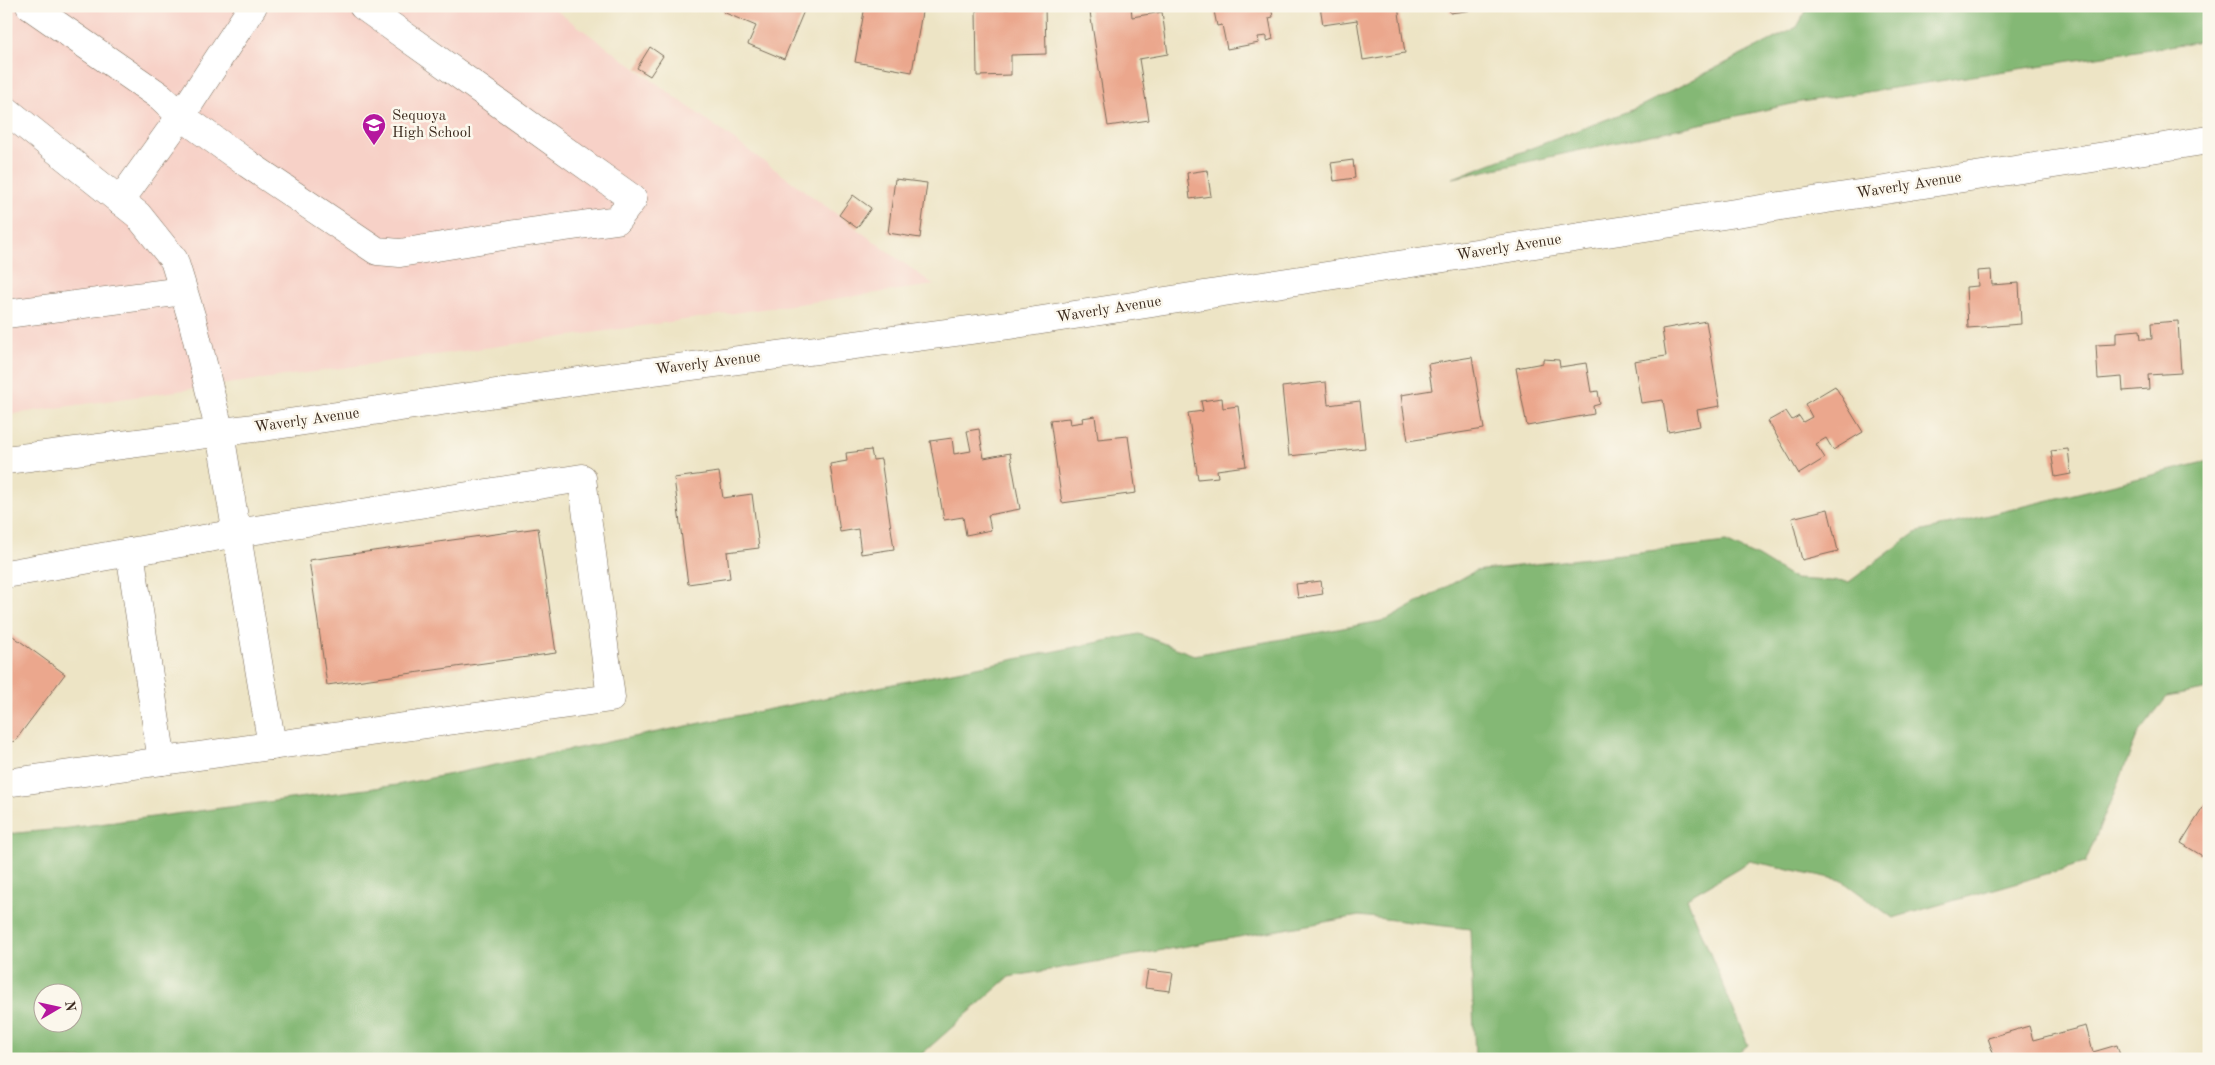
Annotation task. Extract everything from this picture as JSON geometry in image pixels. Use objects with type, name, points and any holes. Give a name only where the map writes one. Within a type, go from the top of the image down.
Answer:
[{"type":"street","points":[[30,6],[161,97],[181,116],[248,164],[378,251],[400,253],[617,220],[633,199],[363,6]]},
{"type":"street","points":[[120,201],[181,116],[250,10]]},
{"type":"street","points":[[6,110],[138,215],[174,260],[220,433],[272,746]]},
{"type":"street","name":"Waverly Avenue","points":[[6,460],[220,433],[585,380],[1016,324],[2209,140]]},
{"type":"street","points":[[6,314],[183,291]]},
{"type":"street","points":[[6,574],[237,533],[582,478],[611,698],[6,783]]},
{"type":"street","points":[[130,552],[162,761]]},
{"type":"shaded area","name":"Sequoya High School","points":[[6,6],[550,6],[934,285],[6,415]]},
{"type":"green space","points":[[1809,6],[2209,6],[2209,40],[1801,102],[1453,178],[1639,107],[1797,27]]},
{"type":"green space","points":[[2209,461],[2209,689],[2167,697],[2139,732],[2085,863],[1893,918],[1841,880],[1750,861],[1687,898],[1748,1045],[1730,1059],[1475,1059],[1470,929],[1359,916],[1009,977],[916,1059],[6,1059],[6,834],[61,829],[397,785],[1139,634],[1194,655],[1387,620],[1475,571],[1726,542],[1758,557],[1794,579],[1849,582],[1915,533]]},
{"type":"building","points":[[725,6],[806,6],[784,59],[748,44],[756,26],[723,12]]},
{"type":"building","points":[[865,6],[923,6],[912,72],[855,62]]},
{"type":"building","points":[[1009,6],[1045,6],[1046,54],[1011,55],[1011,75],[977,76],[976,10],[1009,9]]},
{"type":"building","points":[[1089,6],[1131,6],[1132,17],[1162,12],[1168,54],[1139,59],[1149,120],[1108,126]]},
{"type":"building","points":[[1213,6],[1271,6],[1273,17],[1269,18],[1273,39],[1267,41],[1267,36],[1258,37],[1259,43],[1227,49],[1222,25],[1217,26]]},
{"type":"building","points":[[1320,6],[1398,6],[1405,53],[1363,60],[1357,20],[1323,25]]},
{"type":"building","points":[[1449,6],[1497,6],[1497,7],[1450,13]]},
{"type":"building","points":[[650,47],[663,56],[650,76],[637,68]]},
{"type":"building","points":[[1353,160],[1355,178],[1334,181],[1331,163]]},
{"type":"building","points":[[1207,170],[1211,196],[1190,199],[1187,173]]},
{"type":"building","points":[[895,179],[927,183],[920,238],[888,233]]},
{"type":"building","points":[[853,195],[871,208],[857,228],[839,215]]},
{"type":"building","points":[[1991,270],[1992,285],[2019,283],[2021,324],[1968,328],[1966,287],[1978,286],[1977,271]]},
{"type":"building","points":[[1706,321],[1720,406],[1697,410],[1700,426],[1668,432],[1663,400],[1641,403],[1634,361],[1666,356],[1662,329]]},
{"type":"building","points":[[2178,321],[2181,373],[2148,375],[2149,389],[2123,391],[2122,377],[2098,379],[2096,345],[2116,344],[2116,332],[2140,330],[2141,339],[2152,339],[2151,323]]},
{"type":"building","points":[[1472,357],[1484,429],[1408,441],[1401,395],[1432,390],[1428,364]]},
{"type":"building","points":[[1543,359],[1559,360],[1560,367],[1586,363],[1591,392],[1598,391],[1600,404],[1593,406],[1594,414],[1527,426],[1516,368],[1543,363]]},
{"type":"building","points":[[1326,382],[1328,405],[1360,401],[1365,448],[1289,456],[1282,387]]},
{"type":"building","points":[[1835,386],[1863,432],[1833,450],[1826,438],[1816,444],[1825,458],[1799,474],[1768,421],[1786,411],[1792,420],[1799,416],[1803,422],[1812,417],[1805,404]]},
{"type":"building","points":[[1222,398],[1223,408],[1238,406],[1246,466],[1217,470],[1218,477],[1198,479],[1188,413],[1203,411],[1201,401]]},
{"type":"building","points":[[1095,416],[1098,439],[1128,436],[1136,493],[1062,503],[1050,420],[1069,418],[1070,424],[1083,422],[1082,418]]},
{"type":"building","points":[[979,429],[984,458],[1010,453],[1020,509],[988,515],[991,530],[966,535],[963,517],[944,520],[930,441],[952,438],[954,454],[971,451],[967,431]]},
{"type":"building","points":[[2068,449],[2071,474],[2055,477],[2051,451]]},
{"type":"building","points":[[871,450],[873,460],[881,459],[894,549],[861,554],[858,529],[840,532],[830,464],[847,461],[846,453]]},
{"type":"building","points":[[719,472],[723,498],[752,494],[759,548],[727,552],[730,578],[688,584],[674,478]]},
{"type":"building","points":[[1828,509],[1838,551],[1802,560],[1792,518]]},
{"type":"building","points":[[538,528],[556,653],[327,685],[309,560]]},
{"type":"building","points":[[1321,581],[1323,594],[1298,598],[1296,584]]},
{"type":"building","points":[[6,631],[65,674],[15,741],[6,743]]},
{"type":"building","points":[[2209,798],[2209,860],[2181,843]]},
{"type":"building","points":[[1148,970],[1173,973],[1170,991],[1145,988]]},
{"type":"building","points":[[2029,1026],[2033,1040],[2086,1026],[2093,1052],[2117,1045],[2121,1059],[1995,1059],[1988,1038]]},
{"type":"place","name":"Sequoya High School","points":[[374,146]]}]
